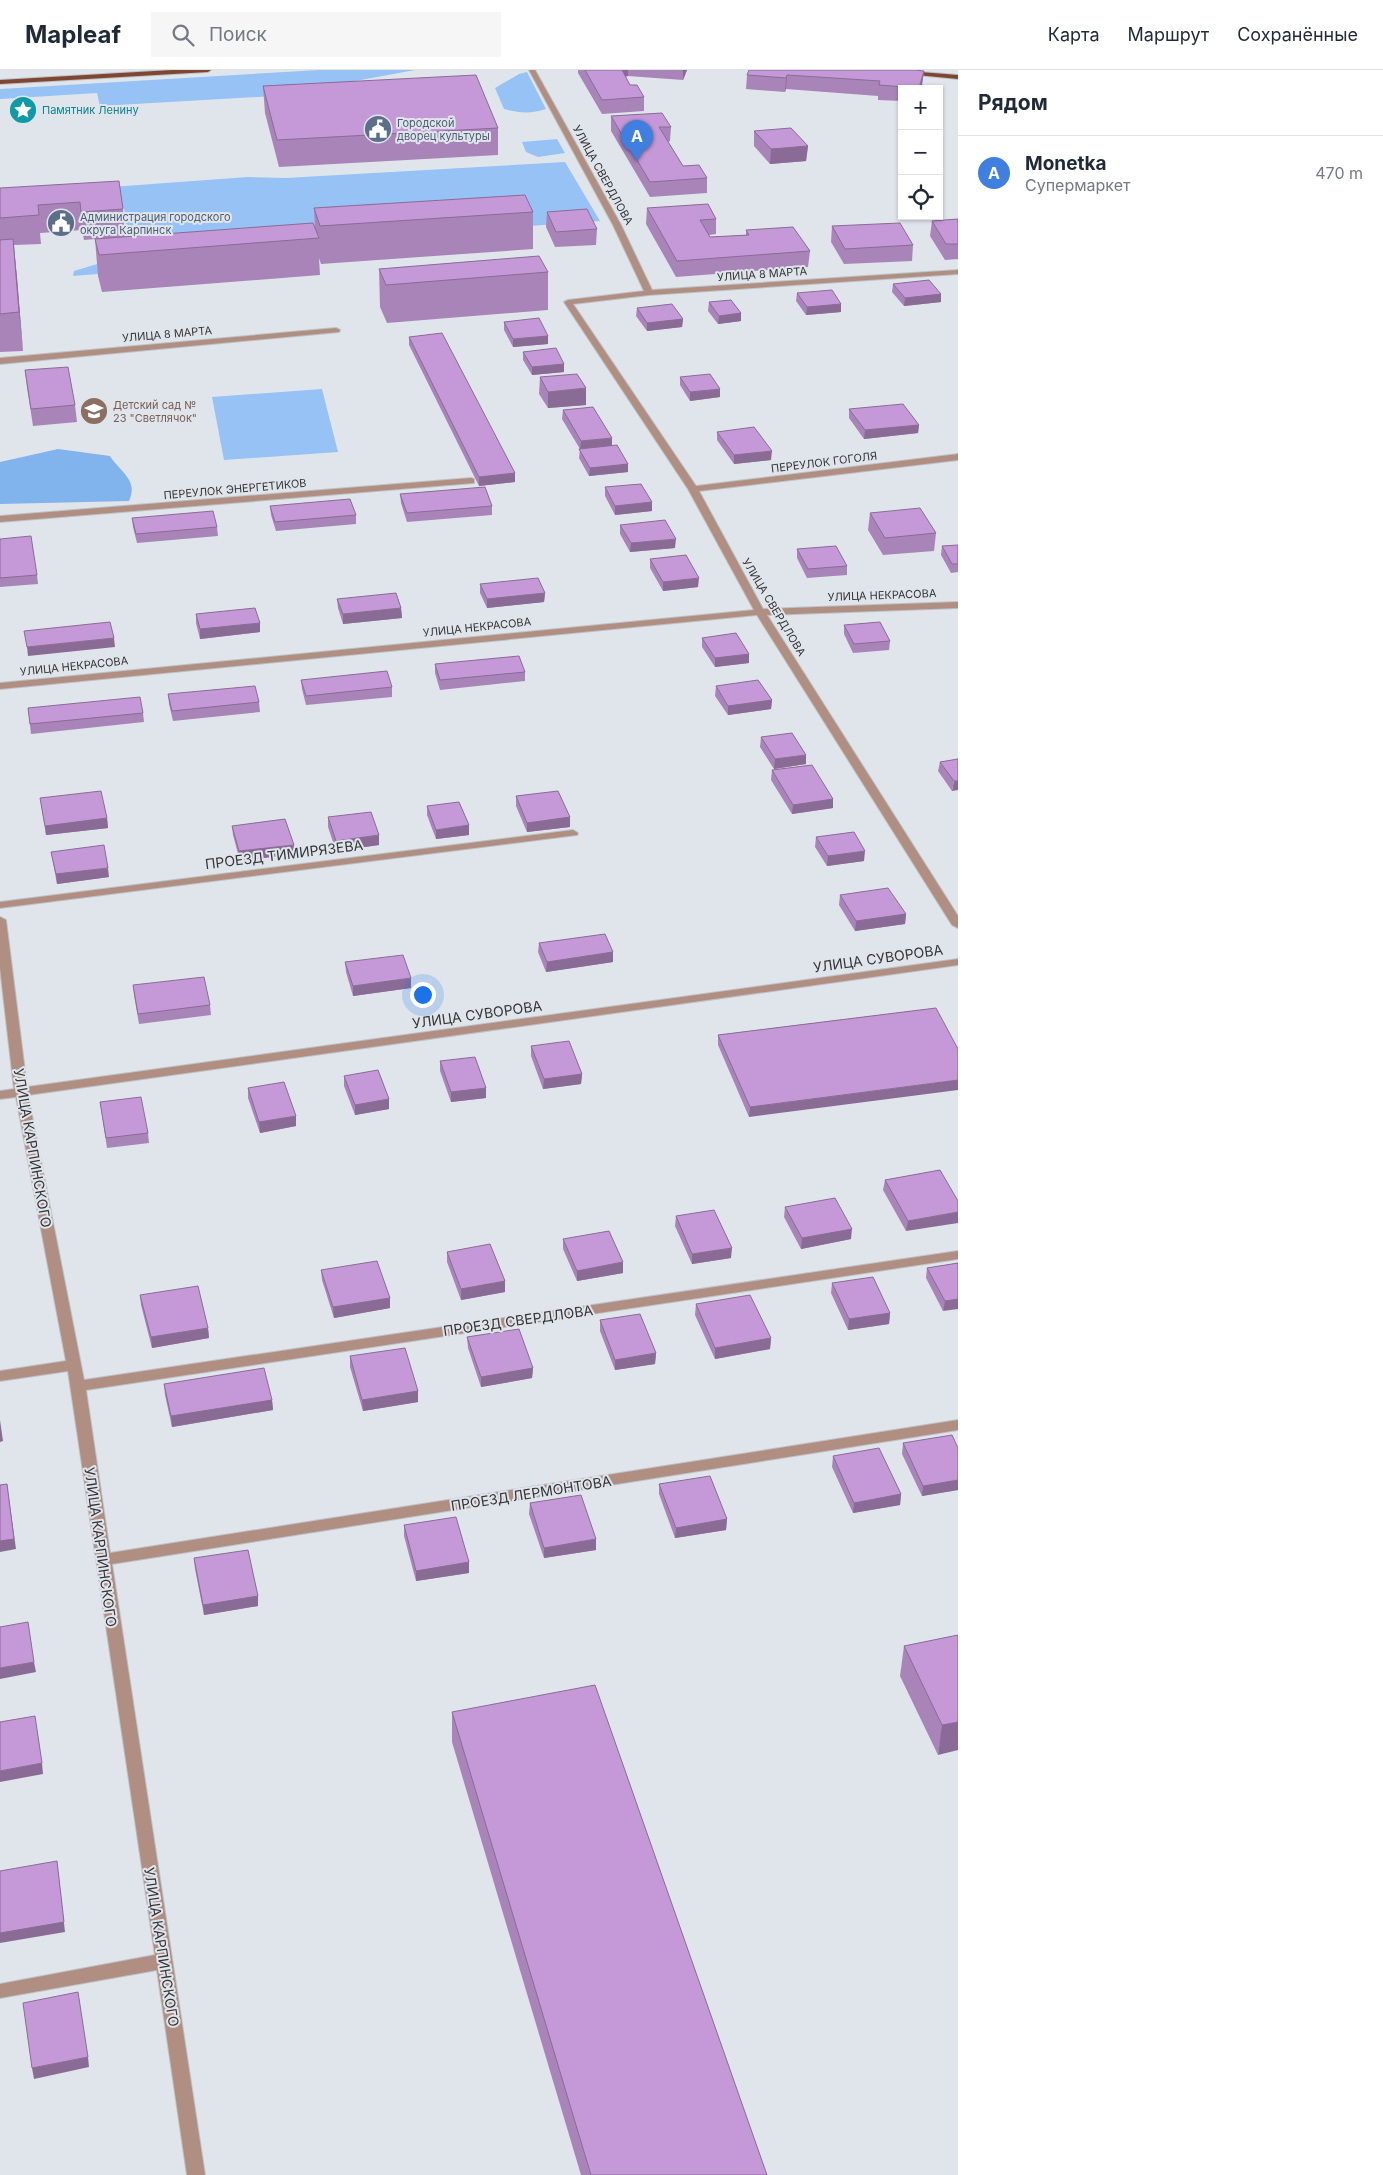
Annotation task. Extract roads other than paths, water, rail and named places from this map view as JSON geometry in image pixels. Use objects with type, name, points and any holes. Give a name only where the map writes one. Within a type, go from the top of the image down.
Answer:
[{"type":"main road","points":[[0,82],[208,70]]},
{"type":"main road","points":[[899,73],[958,77]]},
{"type":"street","name":"УЛИЦА СВЕРДЛОВА","points":[[532,70],[617,225],[649,293]]},
{"type":"street","name":"УЛИЦА 8 МАРТА","points":[[568,302],[649,293],[958,272]]},
{"type":"street","name":"УЛИЦА СВЕРДЛОВА","points":[[568,302],[693,489],[760,612],[958,925]]},
{"type":"street","name":"УЛИЦА 8 МАРТА","points":[[0,361],[336,330]]},
{"type":"street","name":"ПЕРЕУЛОК ГОГОЛЯ","points":[[693,489],[958,457]]},
{"type":"street","name":"ПЕРЕУЛОК ЭНЕРГЕТИКОВ","points":[[0,519],[471,481]]},
{"type":"street","name":"УЛИЦА НЕКРАСОВА","points":[[0,686],[760,612],[958,605]]},
{"type":"street","name":"ПРОЕЗД ТИМИРЯЗЕВА","points":[[0,905],[573,833]]},
{"type":"street","name":"УЛИЦА КАРПИНСКОГО","points":[[0,920],[21,1092],[78,1386],[196,2175]]},
{"type":"street","name":"УЛИЦА СУВОРОВА","points":[[0,1095],[958,962]]},
{"type":"street","name":"ПРОЕЗД СВЕРДЛОВА","points":[[78,1386],[958,1255]]},
{"type":"street","points":[[0,1376],[74,1365]]},
{"type":"street","name":"ПРОЕЗД ЛЕРМОНТОВА","points":[[103,1560],[958,1425]]},
{"type":"street","points":[[0,1991],[164,1961]]},
{"type":"place","name":"Памятник Ленину","points":[[23,110]]},
{"type":"place","name":"Городской дворец культуры","points":[[378,129]]},
{"type":"place","name":"Monetka","points":[[637,161]]},
{"type":"place","name":"Администрация городского округа Карпинск","points":[[61,223]]},
{"type":"place","name":"Детский сад № 23 \"Светлячок\"","points":[[94,411]]}]
